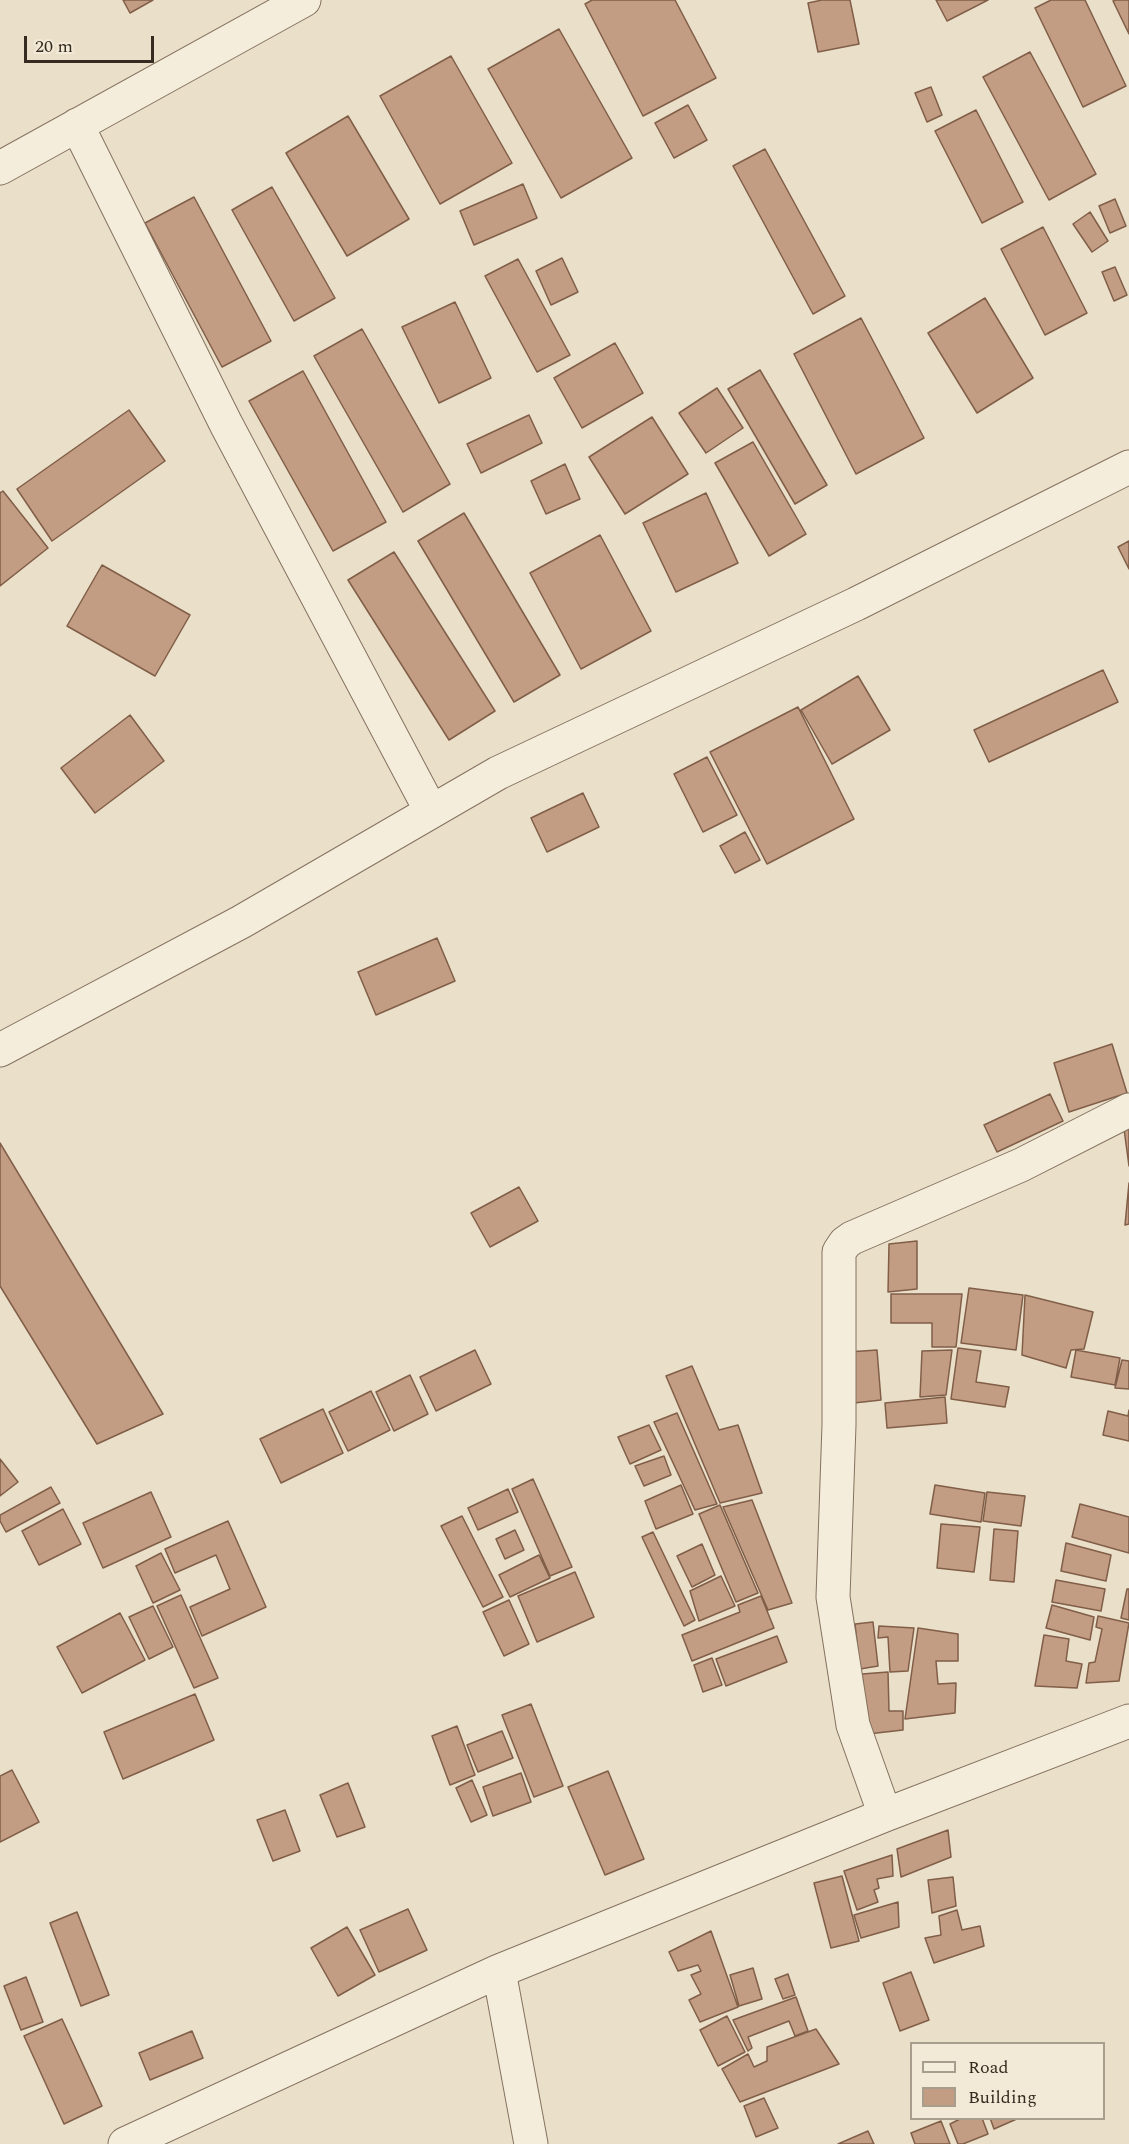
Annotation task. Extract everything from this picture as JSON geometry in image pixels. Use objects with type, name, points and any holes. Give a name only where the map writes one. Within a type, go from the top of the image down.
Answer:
[{"type":"street","points":[[0,168],[303,0]]},
{"type":"street","points":[[77,125],[226,424],[431,811]]},
{"type":"street","points":[[0,1050],[241,922],[498,773],[856,604],[1129,467]]},
{"type":"street","points":[[885,1815],[853,1725],[833,1597],[839,1425],[839,1252],[852,1238],[1021,1165],[1129,1110]]},
{"type":"street","points":[[125,2144],[499,1971],[885,1815],[1129,1721]]},
{"type":"street","points":[[499,1971],[531,2144]]},
{"type":"building","points":[[123,0],[153,0],[130,13]]},
{"type":"building","points":[[592,0],[675,0],[716,78],[643,116],[585,4]]},
{"type":"building","points":[[822,0],[850,0],[859,44],[818,52],[808,3]]},
{"type":"building","points":[[936,0],[988,0],[947,21]]},
{"type":"building","points":[[1051,0],[1085,0],[1126,86],[1083,107],[1035,8]]},
{"type":"building","points":[[1129,0],[1129,34],[1113,1]]},
{"type":"building","points":[[559,29],[632,158],[561,198],[488,69]]},
{"type":"building","points":[[1030,52],[1096,174],[1049,200],[983,77]]},
{"type":"building","points":[[451,56],[512,163],[440,204],[380,96]]},
{"type":"building","points":[[931,87],[942,115],[927,122],[915,93]]},
{"type":"building","points":[[688,105],[707,140],[674,158],[655,123]]},
{"type":"building","points":[[976,110],[1023,202],[982,223],[935,131]]},
{"type":"building","points":[[348,116],[409,219],[347,256],[286,153]]},
{"type":"building","points":[[765,149],[845,296],[813,314],[733,166]]},
{"type":"building","points":[[523,184],[537,218],[474,245],[460,211]]},
{"type":"building","points":[[272,187],[335,298],[294,321],[232,210]]},
{"type":"building","points":[[194,197],[271,341],[222,367],[145,223]]},
{"type":"building","points":[[1115,199],[1126,226],[1110,233],[1099,206]]},
{"type":"building","points":[[1090,212],[1108,241],[1092,252],[1073,224]]},
{"type":"building","points":[[1043,227],[1087,313],[1045,335],[1001,249]]},
{"type":"building","points":[[562,258],[578,292],[551,305],[536,271]]},
{"type":"building","points":[[518,259],[570,355],[537,372],[485,276]]},
{"type":"building","points":[[1115,267],[1127,295],[1114,301],[1102,272]]},
{"type":"building","points":[[985,298],[1033,378],[977,413],[928,333]]},
{"type":"building","points":[[455,302],[491,378],[439,403],[402,327]]},
{"type":"building","points":[[861,318],[924,438],[856,474],[794,354]]},
{"type":"building","points":[[362,329],[450,484],[403,512],[314,356]]},
{"type":"building","points":[[615,343],[643,393],[582,428],[554,378]]},
{"type":"building","points":[[760,370],[827,485],[795,504],[728,389]]},
{"type":"building","points":[[303,371],[386,522],[333,551],[249,401]]},
{"type":"building","points":[[717,388],[743,428],[706,453],[679,413]]},
{"type":"building","points":[[129,410],[165,461],[52,541],[17,489]]},
{"type":"building","points":[[529,415],[542,443],[481,473],[467,444]]},
{"type":"building","points":[[652,417],[688,474],[625,514],[589,457]]},
{"type":"building","points":[[753,442],[806,534],[769,556],[715,463]]},
{"type":"building","points":[[565,464],[580,499],[546,514],[531,481]]},
{"type":"building","points":[[3,491],[48,548],[0,586],[0,493]]},
{"type":"building","points":[[706,493],[738,563],[676,592],[643,523]]},
{"type":"building","points":[[464,513],[560,675],[514,702],[418,541]]},
{"type":"building","points":[[600,535],[651,631],[581,669],[530,573]]},
{"type":"building","points":[[1129,541],[1129,569],[1118,547]]},
{"type":"building","points":[[394,552],[495,711],[449,740],[348,580]]},
{"type":"building","points":[[102,565],[190,615],[155,676],[67,626]]},
{"type":"building","points":[[1103,670],[1118,702],[989,762],[974,730]]},
{"type":"building","points":[[858,676],[890,730],[832,764],[801,710]]},
{"type":"building","points":[[798,707],[854,819],[767,864],[710,752]]},
{"type":"building","points":[[130,715],[164,761],[95,813],[61,768]]},
{"type":"building","points":[[707,757],[737,815],[703,832],[674,774]]},
{"type":"building","points":[[583,793],[599,827],[547,852],[531,818]]},
{"type":"building","points":[[745,832],[760,860],[735,873],[720,846]]},
{"type":"building","points":[[437,938],[455,981],[376,1015],[358,972]]},
{"type":"building","points":[[1112,1044],[1127,1093],[1069,1112],[1054,1063]]},
{"type":"building","points":[[1050,1094],[1063,1121],[997,1152],[984,1125]]},
{"type":"building","points":[[1129,1126],[1129,1166],[1124,1129]]},
{"type":"building","points":[[0,1143],[163,1414],[97,1444],[0,1286]]},
{"type":"building","points":[[1129,1183],[1129,1224],[1125,1225]]},
{"type":"building","points":[[519,1187],[538,1221],[490,1247],[471,1213]]},
{"type":"building","points":[[917,1241],[917,1289],[888,1292],[889,1244]]},
{"type":"building","points":[[969,1288],[1023,1295],[1016,1350],[961,1343]]},
{"type":"building","points":[[891,1294],[962,1294],[956,1347],[932,1347],[932,1323],[891,1323]]},
{"type":"building","points":[[1025,1295],[1093,1312],[1084,1349],[1071,1350],[1066,1368],[1022,1355]]},
{"type":"building","points":[[958,1348],[981,1351],[976,1382],[1009,1387],[1005,1407],[951,1399]]},
{"type":"building","points":[[475,1350],[491,1384],[436,1411],[420,1377]]},
{"type":"building","points":[[877,1350],[881,1400],[854,1403],[848,1352]]},
{"type":"building","points":[[952,1350],[946,1395],[920,1397],[922,1351]]},
{"type":"building","points":[[1076,1350],[1120,1358],[1115,1385],[1071,1377]]},
{"type":"building","points":[[1122,1360],[1129,1361],[1129,1389],[1115,1388]]},
{"type":"building","points":[[692,1366],[719,1430],[738,1425],[762,1493],[720,1503],[666,1376]]},
{"type":"building","points":[[410,1375],[428,1414],[394,1431],[376,1392]]},
{"type":"building","points":[[371,1391],[390,1430],[348,1451],[329,1412]]},
{"type":"building","points":[[945,1397],[947,1423],[887,1428],[885,1403]]},
{"type":"building","points":[[323,1409],[343,1453],[281,1483],[260,1439]]},
{"type":"building","points":[[1129,1410],[1129,1441],[1103,1435],[1108,1411],[1128,1416]]},
{"type":"building","points":[[677,1413],[717,1504],[695,1510],[654,1422]]},
{"type":"building","points":[[649,1425],[661,1450],[630,1464],[618,1437]]},
{"type":"building","points":[[664,1456],[671,1475],[644,1486],[635,1466]]},
{"type":"building","points":[[0,1459],[18,1482],[0,1496]]},
{"type":"building","points":[[533,1479],[572,1567],[550,1576],[512,1489]]},
{"type":"building","points":[[681,1485],[693,1514],[656,1529],[645,1501]]},
{"type":"building","points":[[935,1485],[985,1493],[981,1522],[930,1514]]},
{"type":"building","points":[[51,1487],[60,1503],[6,1532],[0,1521],[0,1515]]},
{"type":"building","points":[[508,1489],[518,1512],[478,1530],[468,1508]]},
{"type":"building","points":[[151,1492],[171,1537],[103,1568],[83,1523]]},
{"type":"building","points":[[987,1492],[1025,1496],[1021,1526],[983,1521]]},
{"type":"building","points":[[752,1500],[792,1603],[768,1610],[723,1507]]},
{"type":"building","points":[[1080,1504],[1129,1517],[1129,1553],[1072,1537]]},
{"type":"building","points":[[720,1505],[758,1593],[736,1602],[699,1514]]},
{"type":"building","points":[[63,1509],[81,1544],[39,1565],[22,1531]]},
{"type":"building","points":[[462,1516],[503,1597],[483,1607],[441,1526]]},
{"type":"building","points":[[228,1521],[266,1607],[202,1636],[190,1607],[230,1589],[216,1555],[175,1573],[165,1549]]},
{"type":"building","points":[[941,1524],[980,1527],[974,1572],[937,1568]]},
{"type":"building","points":[[994,1529],[1018,1531],[1014,1582],[990,1580]]},
{"type":"building","points":[[515,1530],[524,1550],[505,1559],[496,1539]]},
{"type":"building","points":[[653,1532],[695,1620],[684,1626],[642,1537]]},
{"type":"building","points":[[1066,1543],[1111,1555],[1106,1581],[1061,1571]]},
{"type":"building","points":[[702,1544],[715,1575],[692,1587],[677,1556]]},
{"type":"building","points":[[161,1553],[180,1590],[153,1603],[136,1566]]},
{"type":"building","points":[[539,1555],[550,1578],[510,1597],[499,1575]]},
{"type":"building","points":[[575,1572],[594,1617],[537,1642],[518,1596]]},
{"type":"building","points":[[721,1576],[735,1606],[699,1621],[690,1591]]},
{"type":"building","points":[[1056,1580],[1105,1589],[1101,1611],[1052,1602]]},
{"type":"building","points":[[1127,1589],[1129,1589],[1129,1620],[1121,1618]]},
{"type":"building","points":[[181,1595],[218,1678],[194,1688],[157,1606]]},
{"type":"building","points":[[761,1596],[774,1628],[692,1661],[682,1635],[740,1612],[738,1605]]},
{"type":"building","points":[[509,1600],[529,1644],[504,1656],[483,1612]]},
{"type":"building","points":[[1052,1605],[1094,1617],[1090,1640],[1046,1628]]},
{"type":"building","points":[[153,1606],[173,1647],[149,1659],[129,1617]]},
{"type":"building","points":[[120,1613],[145,1660],[82,1693],[57,1647]]},
{"type":"building","points":[[1098,1616],[1129,1623],[1119,1681],[1086,1683],[1089,1663],[1095,1662],[1102,1629],[1096,1627]]},
{"type":"building","points":[[873,1622],[878,1666],[860,1669],[855,1624]]},
{"type":"building","points":[[879,1626],[914,1628],[908,1671],[890,1672],[888,1637],[878,1638]]},
{"type":"building","points":[[918,1628],[958,1634],[958,1661],[936,1661],[938,1684],[956,1683],[955,1713],[905,1719]]},
{"type":"building","points":[[1044,1635],[1069,1639],[1066,1661],[1082,1664],[1077,1688],[1035,1686]]},
{"type":"building","points":[[777,1636],[787,1662],[726,1686],[716,1659]]},
{"type":"building","points":[[712,1658],[722,1685],[703,1692],[694,1665]]},
{"type":"building","points":[[888,1672],[889,1711],[903,1711],[903,1730],[868,1734],[862,1674]]},
{"type":"building","points":[[195,1694],[214,1740],[123,1779],[104,1732]]},
{"type":"building","points":[[531,1704],[563,1786],[534,1797],[502,1715]]},
{"type":"building","points":[[457,1726],[475,1775],[450,1785],[432,1736]]},
{"type":"building","points":[[502,1731],[513,1758],[478,1772],[467,1745]]},
{"type":"building","points":[[12,1770],[39,1822],[0,1842],[0,1776]]},
{"type":"building","points":[[608,1771],[644,1859],[605,1875],[568,1787]]},
{"type":"building","points":[[521,1773],[531,1802],[493,1816],[483,1787]]},
{"type":"building","points":[[472,1780],[487,1815],[471,1822],[456,1788]]},
{"type":"building","points":[[348,1783],[365,1827],[337,1837],[320,1795]]},
{"type":"building","points":[[285,1810],[300,1851],[273,1861],[257,1820]]},
{"type":"building","points":[[948,1830],[951,1857],[901,1877],[897,1849]]},
{"type":"building","points":[[892,1855],[893,1876],[877,1879],[879,1888],[874,1890],[878,1902],[857,1910],[844,1871]]},
{"type":"building","points":[[842,1876],[859,1941],[831,1948],[814,1883]]},
{"type":"building","points":[[953,1877],[956,1906],[932,1913],[928,1880]]},
{"type":"building","points":[[898,1902],[899,1927],[861,1938],[854,1915]]},
{"type":"building","points":[[408,1909],[427,1950],[379,1972],[360,1930]]},
{"type":"building","points":[[957,1910],[962,1930],[980,1926],[984,1946],[934,1963],[925,1938],[941,1935],[939,1916]]},
{"type":"building","points":[[77,1912],[109,1995],[81,2006],[50,1923]]},
{"type":"building","points":[[347,1927],[375,1975],[338,1996],[311,1948]]},
{"type":"building","points":[[711,1931],[738,2007],[700,2022],[689,2000],[701,1994],[691,1975],[701,1971],[698,1965],[678,1971],[669,1952]]},
{"type":"building","points":[[753,1968],[762,1999],[739,2006],[730,1975]]},
{"type":"building","points":[[911,1972],[929,2020],[900,2031],[883,1983]]},
{"type":"building","points":[[788,1974],[795,1995],[783,1999],[775,1979]]},
{"type":"building","points":[[26,1977],[43,2022],[21,2030],[4,1986]]},
{"type":"building","points":[[796,1997],[808,2031],[795,2036],[789,2021],[748,2037],[752,2048],[748,2051],[733,2020]]},
{"type":"building","points":[[727,2016],[745,2052],[718,2066],[700,2030]]},
{"type":"building","points":[[62,2019],[102,2106],[64,2124],[24,2036]]},
{"type":"building","points":[[816,2029],[839,2064],[740,2102],[722,2069],[748,2054],[754,2067],[767,2061],[767,2047]]},
{"type":"building","points":[[192,2031],[203,2058],[150,2080],[139,2053]]},
{"type":"building","points":[[764,2098],[778,2128],[756,2137],[744,2106]]},
{"type":"building","points":[[958,2120],[983,2120],[988,2134],[958,2144],[950,2124]]},
{"type":"building","points":[[991,2120],[1014,2120],[994,2129]]},
{"type":"building","points":[[941,2121],[950,2144],[915,2144],[911,2133]]},
{"type":"building","points":[[868,2131],[874,2144],[838,2144]]}]
